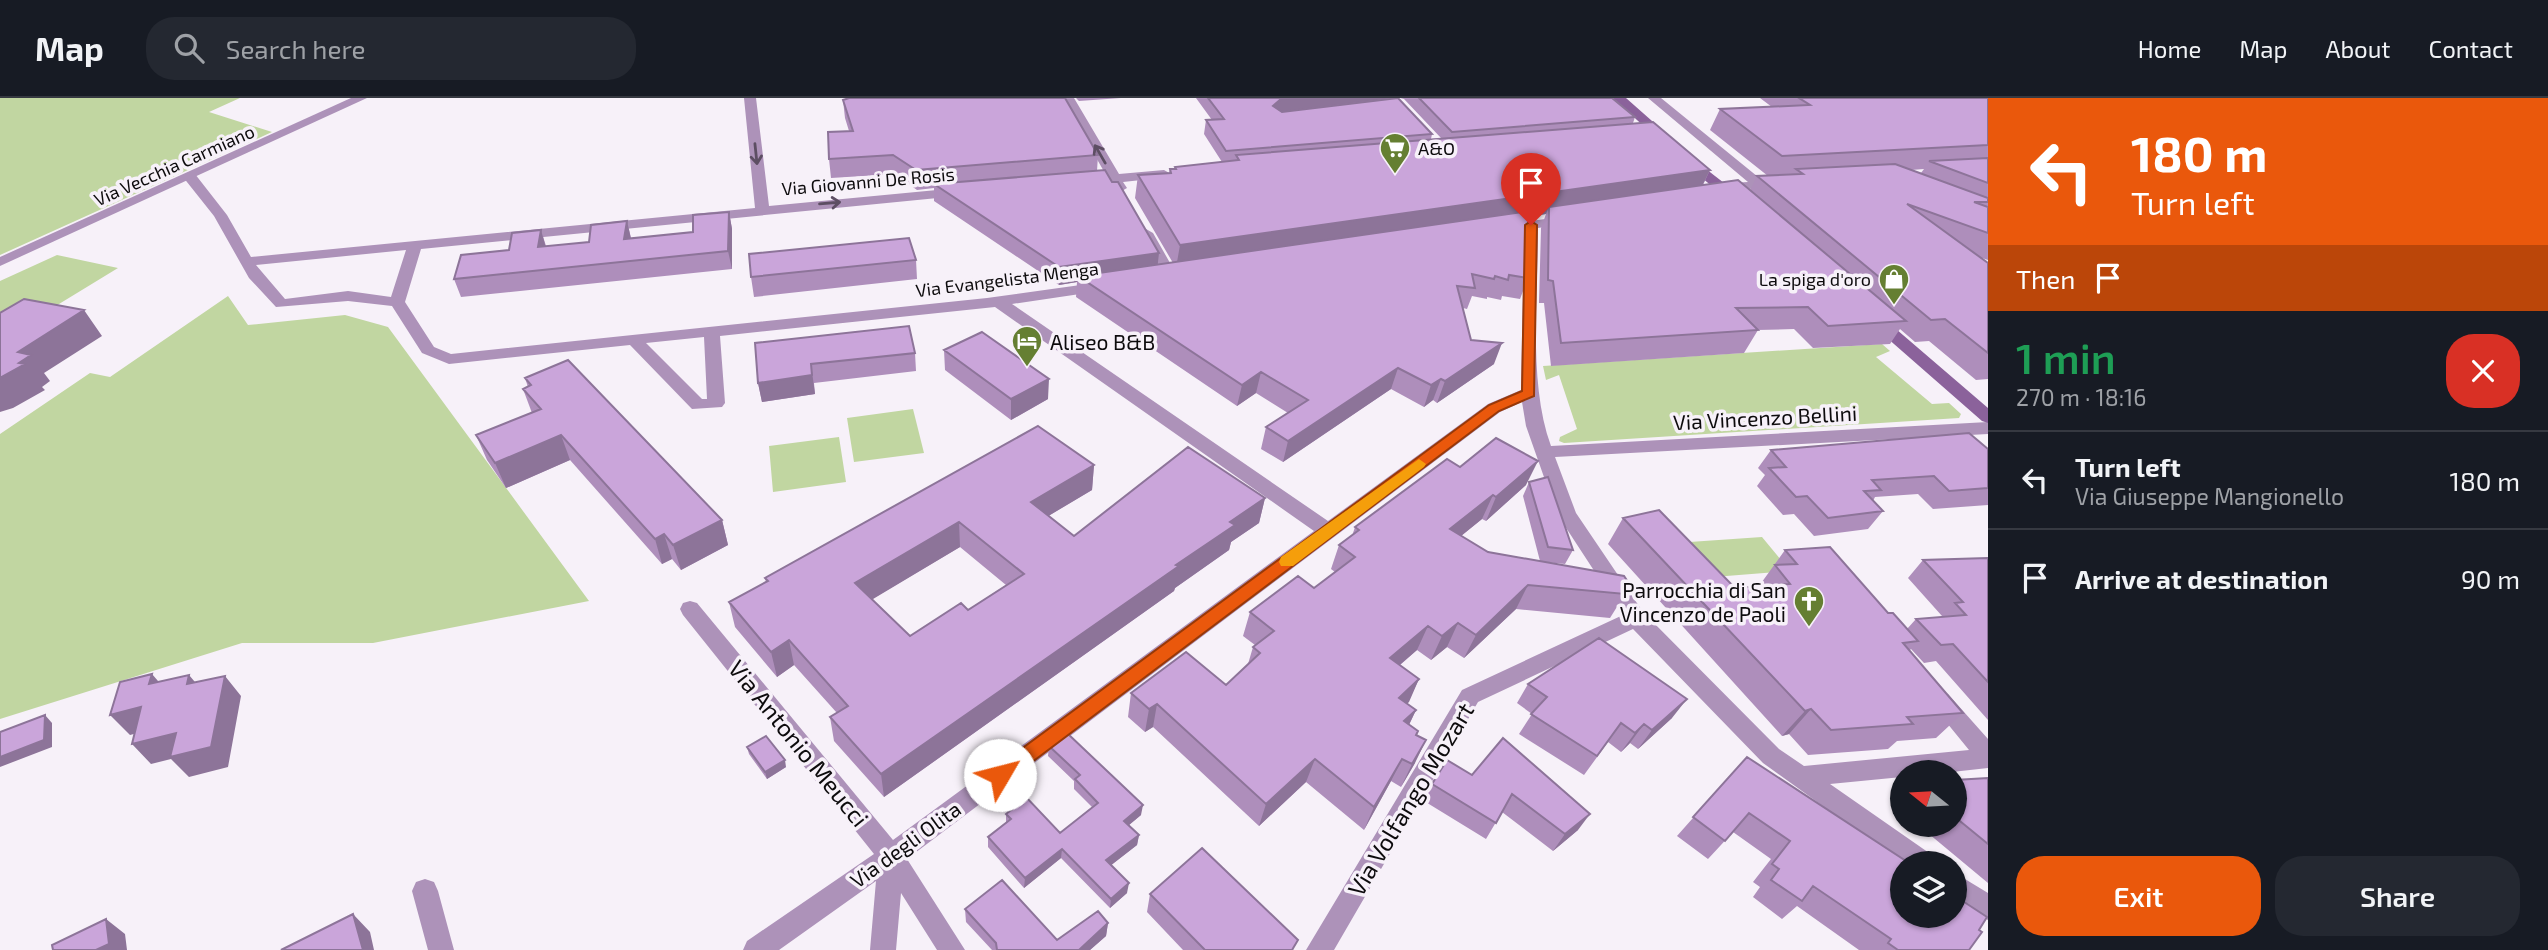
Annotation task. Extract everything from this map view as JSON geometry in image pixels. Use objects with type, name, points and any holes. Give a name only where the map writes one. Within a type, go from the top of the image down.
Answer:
[{"type":"main road","points":[[1619,98],[1654,136],[1749,211]]},
{"type":"main road","points":[[1864,310],[1988,417]]},
{"type":"street","name":"Via Vecchia Carmiano","points":[[0,261],[361,98]]},
{"type":"street","points":[[750,98],[762,209]]},
{"type":"street","points":[[1068,98],[1126,199]]},
{"type":"street","points":[[1654,98],[1760,185]]},
{"type":"street","points":[[1078,182],[1183,173]]},
{"type":"street","points":[[190,177],[220,215],[254,275],[281,304],[348,296],[397,302],[415,245]]},
{"type":"street","points":[[1703,198],[1725,190],[1800,182]]},
{"type":"street","name":"Via Giovanni De Rosis","points":[[245,261],[969,191]]},
{"type":"street","points":[[1489,231],[1584,217]]},
{"type":"street","points":[[1139,220],[1171,277]]},
{"type":"street","points":[[1531,225],[1529,393],[1535,426],[1567,514],[1636,618],[1771,756],[1906,851]]},
{"type":"street","name":"Via Evangelista Menga","points":[[397,302],[428,350],[449,359],[997,301],[1118,285]]},
{"type":"street","points":[[997,301],[1328,531]]},
{"type":"street","points":[[634,340],[698,405],[716,403],[712,332]]},
{"type":"street","name":"Via degli Olita","points":[[756,950],[891,856],[1494,408],[1529,393]]},
{"type":"street","name":"Via Vincenzo Bellini","points":[[1544,452],[1988,428]]},
{"type":"street","name":"Via Antonio Meucci","points":[[690,609],[891,856],[952,950]]},
{"type":"street","name":"Via Volfango Mozart","points":[[1320,950],[1470,696],[1636,618]]},
{"type":"street","points":[[1927,685],[1988,757]]},
{"type":"street","points":[[1800,777],[1988,757]]},
{"type":"street","points":[[883,950],[891,856]]},
{"type":"street","points":[[425,891],[441,950]]},
{"type":"street","points":[[1967,893],[1988,908]]},
{"type":"green space","points":[[0,98],[240,98],[209,112],[272,132],[0,255]]},
{"type":"green space","points":[[57,255],[118,268],[0,340],[0,281]]},
{"type":"green space","points":[[228,296],[248,325],[345,315],[388,327],[589,601],[373,643],[242,643],[0,719],[0,434],[90,373],[110,377]]},
{"type":"green space","points":[[1882,344],[1890,351],[1876,357],[1932,404],[1949,403],[1961,414],[1959,418],[1564,443],[1559,441],[1560,437],[1577,429],[1559,375],[1546,380],[1543,366]]},
{"type":"green space","points":[[913,409],[924,453],[854,462],[847,418]]},
{"type":"green space","points":[[839,437],[846,482],[773,492],[769,446]]},
{"type":"green space","points":[[1762,537],[1790,571],[1701,578],[1675,543]]},
{"type":"building","points":[[1065,98],[1098,155],[916,170],[893,155],[829,159],[828,132],[853,131],[843,100]]},
{"type":"building","points":[[1208,98],[1289,98],[1281,99],[1273,106],[1282,112],[1398,98],[1432,134],[1226,151],[1206,120],[1224,119]]},
{"type":"building","points":[[1419,98],[1612,98],[1635,117],[1452,132]]},
{"type":"building","points":[[1799,98],[1988,98],[1988,145],[1782,156],[1720,109],[1810,105]]},
{"type":"building","points":[[1653,122],[1710,170],[1180,245],[1138,175],[1171,173],[1170,169],[1176,169],[1175,167],[1239,160],[1236,155]]},
{"type":"building","points":[[1988,158],[1988,183],[1929,161]]},
{"type":"building","points":[[1895,164],[1988,198],[1988,202],[1974,202],[1988,207],[1988,233],[1907,204],[1988,263],[1988,353],[1945,319],[1931,320],[1757,176],[1803,174],[1796,169]]},
{"type":"building","points":[[1105,170],[1112,182],[1118,182],[1159,253],[1059,267],[934,184]]},
{"type":"building","points":[[1738,180],[1906,321],[1828,326],[1808,307],[1736,308],[1758,330],[1561,343],[1553,281],[1548,280],[1549,207]]},
{"type":"building","points":[[1529,211],[1528,278],[1509,275],[1508,280],[1495,276],[1494,279],[1472,274],[1475,288],[1457,286],[1471,340],[1502,343],[1445,381],[1441,379],[1431,385],[1398,368],[1288,441],[1266,427],[1308,400],[1261,372],[1242,385],[1078,276]]},
{"type":"building","points":[[729,212],[728,251],[454,279],[461,255],[509,250],[512,233],[541,230],[538,247],[589,242],[591,225],[627,221],[624,239],[693,232],[693,215]]},
{"type":"building","points":[[909,238],[916,260],[751,277],[749,254]]},
{"type":"building","points":[[24,299],[84,310],[18,352],[31,355],[19,363],[25,364],[0,378],[0,313]]},
{"type":"building","points":[[909,326],[915,353],[811,364],[812,375],[758,383],[755,343]]},
{"type":"building","points":[[982,332],[1049,379],[1011,399],[944,350]]},
{"type":"building","points":[[568,360],[722,520],[673,545],[664,534],[655,539],[561,435],[495,463],[476,435],[541,409],[523,389],[531,385],[525,378]]},
{"type":"building","points":[[1038,426],[1094,465],[1031,502],[1074,536],[1188,447],[1265,498],[1230,522],[1235,525],[1176,565],[1179,566],[881,774],[830,717],[848,706],[789,640],[771,652],[729,602],[768,581],[765,578]],"holes":[[[959,522],[1024,574],[968,610],[961,603],[910,636],[855,583]]]},
{"type":"building","points":[[1969,433],[1988,449],[1988,488],[1949,491],[1934,476],[1872,480],[1881,490],[1864,491],[1883,511],[1828,518],[1807,496],[1796,497],[1769,468],[1786,467],[1771,450]]},
{"type":"building","points":[[1496,438],[1538,461],[1496,497],[1493,495],[1450,529],[1488,552],[1624,576],[1628,582],[1625,594],[1528,585],[1476,635],[1458,623],[1442,636],[1428,626],[1390,658],[1419,679],[1399,698],[1416,710],[1404,721],[1418,731],[1416,735],[1426,740],[1412,764],[1402,759],[1374,807],[1315,759],[1266,804],[1157,704],[1149,709],[1131,693],[1186,652],[1226,685],[1260,653],[1253,647],[1274,631],[1250,612],[1298,576],[1314,588],[1355,557],[1339,545],[1359,530],[1355,527],[1447,459],[1460,467]]},
{"type":"building","points":[[1548,477],[1573,550],[1548,547],[1529,482]]},
{"type":"building","points":[[1659,510],[1735,588],[1790,584],[1775,565],[1797,564],[1785,550],[1830,547],[1888,613],[1893,613],[1918,641],[1903,643],[1963,713],[1907,717],[1913,724],[1831,730],[1811,709],[1805,711],[1623,518]]},
{"type":"building","points":[[1988,558],[1988,682],[1953,644],[1941,645],[1916,619],[1966,615],[1955,603],[1963,602],[1923,560]]},
{"type":"building","points":[[1599,638],[1687,699],[1652,730],[1644,724],[1635,733],[1621,723],[1597,756],[1531,714],[1547,697],[1528,684]]},
{"type":"building","points":[[152,674],[149,684],[189,675],[187,684],[225,676],[211,747],[170,757],[176,733],[132,744],[141,707],[110,715],[120,682]]},
{"type":"building","points":[[45,715],[44,740],[0,757],[0,732]]},
{"type":"building","points":[[1067,733],[1143,805],[1124,821],[1139,835],[1106,860],[1129,883],[1111,899],[1062,849],[1025,878],[988,837],[1011,819],[1006,814],[1027,798],[1060,833],[1098,803],[1075,779],[1080,775],[1049,746]]},
{"type":"building","points":[[766,736],[785,760],[765,772],[747,747]]},
{"type":"building","points":[[1503,738],[1590,814],[1565,834],[1512,794],[1496,823],[1432,784],[1447,760],[1472,775]]},
{"type":"building","points":[[1747,757],[1891,851],[1890,928],[1967,928],[1967,904],[1987,917],[1979,930],[1982,932],[1969,950],[1898,950],[1888,943],[1891,939],[1813,886],[1802,901],[1771,880],[1779,869],[1772,864],[1790,841],[1749,813],[1725,841],[1693,817]]},
{"type":"building","points":[[1988,778],[1988,844],[1967,827],[1967,779]]},
{"type":"building","points":[[1202,848],[1298,940],[1292,950],[1205,950],[1150,894]]},
{"type":"building","points":[[1002,880],[1057,940],[1098,911],[1108,923],[1079,950],[997,950],[996,943],[965,909]]},
{"type":"building","points":[[353,914],[363,950],[281,950]]},
{"type":"building","points":[[106,919],[109,944],[96,950],[53,950],[52,945]]},
{"type":"slow traffic","points":[[1287,562],[1419,464]]},
{"type":"place","name":"A&O","points":[[1395,175]]},
{"type":"place","name":"La spiga d'oro","points":[[1894,306]]},
{"type":"place","name":"Aliseo B&B","points":[[1027,368]]},
{"type":"place","name":"Parrocchia di San Vincenzo de Paoli","points":[[1809,628]]},
{"type":"route","points":[[1000,775],[1494,408],[1529,393],[1527,372],[1531,225]]}]
